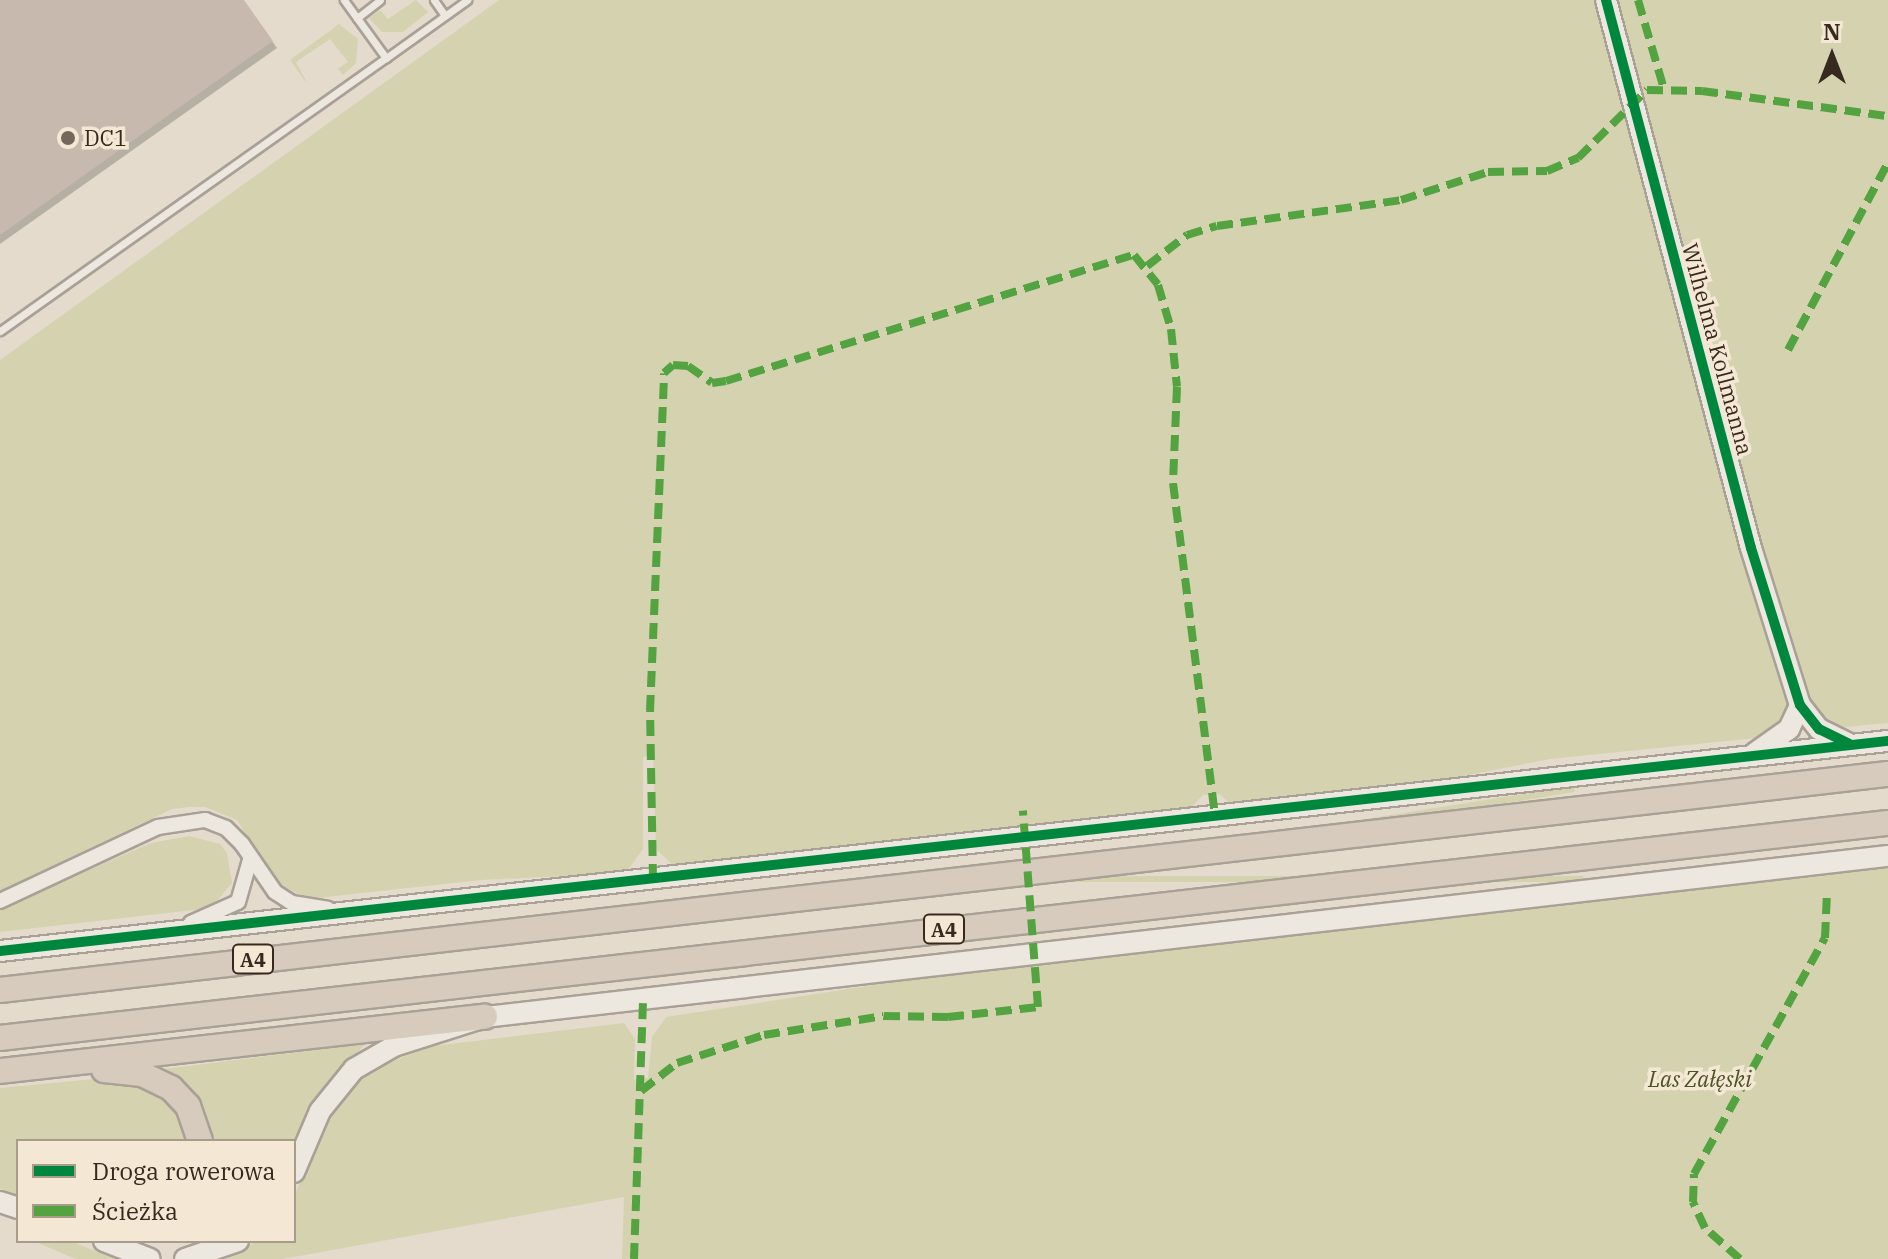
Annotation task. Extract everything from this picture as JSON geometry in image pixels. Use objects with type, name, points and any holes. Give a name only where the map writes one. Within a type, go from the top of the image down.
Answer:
[{"type":"highway","name":"A4","points":[[0,990],[1888,774]]},
{"type":"highway","name":"A4","points":[[0,1038],[1888,823]]},
{"type":"highway","points":[[0,1071],[485,1017]]},
{"type":"highway","points":[[71,1062],[142,1074],[171,1088],[188,1106],[199,1139]]},
{"type":"street","name":"Wilhelma Kollmanna","points":[[1606,0],[1757,572],[1800,705]]},
{"type":"street","points":[[1750,756],[1789,729],[1800,705],[1819,729],[1852,745]]},
{"type":"street","points":[[0,951],[1888,741]]},
{"type":"street","points":[[0,901],[177,821],[205,820],[226,828],[250,860],[292,903],[348,912]]},
{"type":"street","points":[[296,1167],[320,1111],[354,1069],[394,1046],[485,1017],[1888,856]]},
{"type":"street","points":[[168,931],[238,902],[250,860]]},
{"type":"street","points":[[109,1243],[150,1259]]},
{"type":"street","points":[[185,1259],[232,1243]]},
{"type":"lane","points":[[344,0],[386,58]]},
{"type":"lane","points":[[357,18],[380,0]]},
{"type":"lane","points":[[434,0],[445,16]]},
{"type":"lane","points":[[0,331],[467,0]]},
{"type":"green space","points":[[416,0],[428,12],[403,32],[382,32],[369,18],[380,10],[388,19]]},
{"type":"green space","points":[[499,0],[1597,0],[1750,582],[1789,703],[1786,721],[1766,737],[1550,759],[1412,786],[1232,805],[1219,794],[1203,795],[1189,810],[673,865],[656,849],[653,754],[643,757],[643,849],[626,873],[481,880],[308,899],[275,882],[237,820],[205,807],[189,807],[172,809],[0,891],[0,360]]},
{"type":"green space","points":[[1616,0],[1888,0],[1888,723],[1834,728],[1815,713],[1767,578]]},
{"type":"green space","points":[[339,24],[358,39],[356,63],[343,75],[338,69],[348,62],[330,39],[296,62],[308,85],[290,60]]},
{"type":"green space","points":[[1574,786],[1575,792],[1041,877],[1040,871]]},
{"type":"green space","points":[[189,836],[220,844],[227,853],[232,883],[211,908],[0,932],[0,909],[151,843]]},
{"type":"green space","name":"Las Załęski","points":[[1888,865],[1888,1259],[622,1259],[624,1197],[283,1259],[227,1259],[254,1243],[296,1243],[296,1192],[330,1117],[363,1075],[425,1047],[624,1023],[635,1039],[634,1080],[648,1078],[652,1037],[666,1017],[992,967]]},
{"type":"green space","points":[[992,876],[1583,876],[1583,882],[992,882]]},
{"type":"green space","points":[[365,1044],[314,1102],[296,1145],[296,1139],[209,1139],[191,1090],[164,1069]]},
{"type":"green space","points":[[115,1077],[139,1081],[169,1099],[189,1139],[16,1139],[16,1194],[0,1189],[0,1088]]},
{"type":"green space","points":[[39,1243],[75,1243],[115,1259],[75,1259]]},
{"type":"building","name":"DC1","points":[[0,0],[244,0],[273,41],[0,235]]},
{"type":"marked path","points":[[1638,0],[1664,89]]},
{"type":"marked path","points":[[1147,266],[1187,235],[1217,226],[1401,200],[1488,172],[1547,171],[1578,158],[1647,90],[1702,91],[1888,116]]},
{"type":"marked path","points":[[1788,350],[1888,163]]},
{"type":"marked path","points":[[653,880],[650,711],[664,373],[673,365],[688,366],[712,383],[726,381],[1134,255],[1158,285],[1171,329],[1177,387],[1173,483],[1215,817]]},
{"type":"marked path","points":[[641,1091],[677,1063],[764,1035],[884,1016],[948,1017],[1038,1007],[1023,811]]},
{"type":"marked path","points":[[1740,1259],[1705,1228],[1693,1202],[1694,1174],[1825,938],[1827,893]]},
{"type":"marked path","points":[[634,1259],[643,1000]]},
{"type":"cycle path","points":[[1606,0],[1751,548],[1800,705],[1819,729],[1850,744]]},
{"type":"cycle path","points":[[0,951],[1888,741]]},
{"type":"place","name":"DC1","points":[[68,138]]}]
